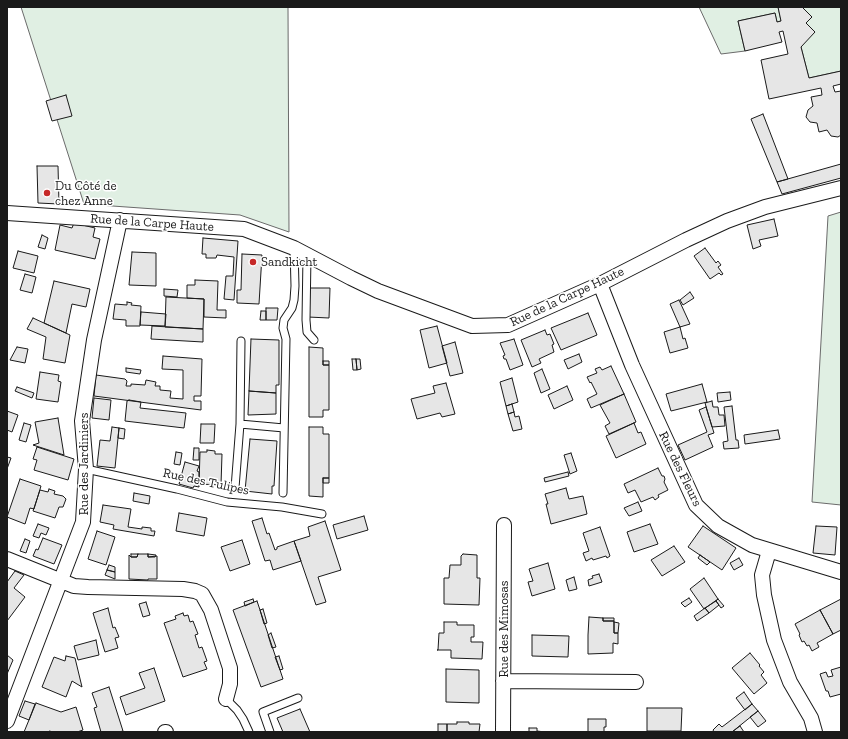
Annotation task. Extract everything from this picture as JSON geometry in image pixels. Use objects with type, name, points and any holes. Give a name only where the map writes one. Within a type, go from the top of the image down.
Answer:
[{"type":"street","name":"Rue de la Carpe Haute","points":[[7,213],[244,229],[294,248],[378,291],[472,326],[508,326],[600,284],[727,221],[764,207],[841,188]]},
{"type":"street","name":"Rue des Jardiniers","points":[[7,721],[83,522],[86,469],[82,421],[94,340],[120,220]]},
{"type":"street","name":"Rue des Fleurs","points":[[600,284],[632,366],[696,505],[718,526],[752,545],[841,572]]},
{"type":"street","name":"Rue des Mimosas","points":[[503,732],[504,525]]},
{"type":"street","points":[[769,551],[762,575],[764,595],[774,640],[790,682],[811,718],[815,732]]},
{"type":"street","points":[[7,559],[74,586],[183,589],[202,594],[211,610],[230,668],[230,684],[226,699]]},
{"type":"street","points":[[503,681],[636,682]]},
{"type":"lane","points":[[283,493],[286,339],[283,328],[284,320],[292,308],[294,300],[294,248]]},
{"type":"lane","points":[[307,255],[306,320],[307,332],[314,340]]},
{"type":"lane","points":[[236,488],[240,424],[241,341]]},
{"type":"lane","points":[[240,424],[284,428]]},
{"type":"lane","name":"Rue des Tulipes","points":[[86,469],[177,489],[227,502],[322,514]]},
{"type":"lane","points":[[270,732],[264,712],[298,698]]},
{"type":"lane","points":[[226,699],[237,710],[250,732]]},
{"type":"green space","points":[[21,7],[288,7],[289,232],[240,215],[84,204]]},
{"type":"green space","points":[[699,7],[778,7],[781,21],[777,22],[775,13],[738,21],[745,51],[721,54]]},
{"type":"green space","points":[[841,7],[841,71],[809,78],[801,47],[806,23],[812,17],[803,8]]},
{"type":"green space","points":[[841,212],[841,505],[812,502],[828,216]]},
{"type":"building","points":[[778,7],[804,7],[803,8],[812,17],[806,23],[815,32],[801,47],[809,78],[841,71],[841,84],[833,86],[835,92],[841,91],[841,135],[838,137],[831,136],[827,130],[819,132],[817,123],[810,122],[806,117],[808,110],[813,106],[811,97],[822,95],[821,88],[769,99],[761,60],[788,54],[783,31],[779,32],[782,42],[745,51],[738,21],[775,13],[777,22],[781,21]]},
{"type":"building","points":[[66,95],[72,116],[52,121],[46,101]]},
{"type":"building","points":[[763,114],[788,179],[777,182],[751,119]]},
{"type":"building","points":[[841,164],[841,178],[782,194],[777,182]]},
{"type":"building","points":[[37,166],[58,166],[59,204],[38,203]]},
{"type":"building","points":[[774,219],[778,236],[759,240],[761,246],[753,249],[747,225]]},
{"type":"building","points":[[74,223],[95,228],[93,237],[100,239],[95,259],[55,250],[60,225],[72,228]]},
{"type":"building","points":[[42,235],[48,238],[45,249],[38,247]]},
{"type":"building","points":[[203,238],[238,241],[234,300],[224,299],[226,276],[233,276],[234,257],[217,255],[216,258],[206,258],[206,254],[202,254]]},
{"type":"building","points":[[705,248],[716,263],[718,261],[721,265],[718,267],[723,274],[721,275],[719,273],[710,279],[694,256]]},
{"type":"building","points":[[18,251],[38,256],[34,273],[13,268]]},
{"type":"building","points":[[132,252],[156,253],[156,286],[129,285]]},
{"type":"building","points":[[242,254],[262,255],[259,304],[237,303],[237,290],[241,290]]},
{"type":"building","points":[[25,274],[36,277],[32,293],[20,290]]},
{"type":"building","points":[[195,280],[218,281],[217,310],[226,310],[226,318],[204,317],[204,299],[187,298],[187,285],[195,285]]},
{"type":"building","points":[[54,281],[90,289],[86,307],[72,304],[66,333],[44,323]]},
{"type":"building","points":[[309,288],[330,288],[329,318],[308,317]]},
{"type":"building","points":[[164,289],[178,290],[177,297],[164,296]]},
{"type":"building","points":[[690,292],[694,298],[683,305],[680,300]]},
{"type":"building","points":[[166,297],[204,299],[203,329],[165,327]]},
{"type":"building","points":[[679,300],[690,324],[680,327],[670,304]]},
{"type":"building","points":[[127,302],[132,303],[131,305],[141,306],[140,326],[126,326],[126,320],[113,319],[115,304],[127,305]]},
{"type":"building","points":[[266,308],[278,308],[277,320],[266,320]]},
{"type":"building","points":[[261,311],[266,311],[266,320],[260,320]]},
{"type":"building","points":[[141,312],[166,314],[165,326],[140,325]]},
{"type":"building","points":[[588,313],[597,335],[561,350],[551,328]]},
{"type":"building","points":[[33,318],[70,335],[65,363],[43,359],[46,337],[27,329]]},
{"type":"building","points":[[152,326],[203,329],[203,342],[151,339]]},
{"type":"building","points":[[437,326],[447,363],[429,368],[420,330]]},
{"type":"building","points":[[680,327],[683,339],[685,338],[688,348],[670,353],[664,332]]},
{"type":"building","points":[[545,330],[547,335],[550,334],[554,344],[552,345],[554,352],[539,359],[541,363],[532,367],[521,340]]},
{"type":"building","points":[[251,339],[279,340],[279,385],[276,385],[276,393],[249,391]]},
{"type":"building","points":[[514,339],[523,365],[510,370],[506,359],[504,359],[503,356],[505,355],[500,343]]},
{"type":"building","points":[[455,342],[463,373],[450,376],[442,346]]},
{"type":"building","points":[[17,347],[28,349],[25,363],[10,360]]},
{"type":"building","points":[[309,347],[323,348],[323,365],[329,365],[329,410],[323,410],[323,417],[309,417]]},
{"type":"building","points":[[579,354],[582,362],[568,369],[564,360]]},
{"type":"building","points":[[163,356],[202,359],[201,396],[194,396],[194,401],[201,401],[201,410],[94,396],[96,375],[125,379],[127,381],[126,386],[131,386],[131,384],[145,385],[146,380],[156,382],[155,386],[160,386],[160,390],[171,391],[170,398],[183,399],[183,370],[162,369]]},
{"type":"building","points":[[352,359],[356,359],[357,370],[353,370]]},
{"type":"building","points":[[356,359],[360,359],[361,369],[357,370]]},
{"type":"building","points":[[323,361],[329,361],[329,365],[323,365]]},
{"type":"building","points":[[611,366],[624,394],[591,408],[587,399],[597,394],[587,377],[597,373],[595,369],[600,367],[602,370]]},
{"type":"building","points":[[126,368],[141,370],[140,374],[126,372]]},
{"type":"building","points":[[542,369],[550,389],[541,393],[534,373]]},
{"type":"building","points":[[40,372],[59,375],[58,381],[61,382],[58,402],[36,399]]},
{"type":"building","points":[[512,378],[518,402],[506,406],[500,382]]},
{"type":"building","points":[[446,383],[455,414],[442,417],[440,413],[417,419],[411,399],[435,393],[433,386]]},
{"type":"building","points":[[702,384],[707,402],[671,411],[666,394]]},
{"type":"building","points":[[567,386],[573,400],[554,409],[548,395]]},
{"type":"building","points":[[17,387],[34,393],[32,398],[15,391]]},
{"type":"building","points":[[249,391],[276,393],[276,414],[248,415]]},
{"type":"building","points":[[730,392],[731,400],[718,402],[717,393]]},
{"type":"building","points":[[624,394],[636,422],[609,434],[605,426],[610,423],[600,405]]},
{"type":"building","points":[[94,398],[111,400],[109,420],[92,418]]},
{"type":"building","points":[[127,401],[141,402],[140,408],[186,413],[184,428],[125,421]]},
{"type":"building","points":[[712,401],[713,407],[718,407],[719,415],[724,415],[725,426],[712,427],[705,403]]},
{"type":"building","points":[[512,404],[514,412],[508,414],[506,406]]},
{"type":"building","points":[[732,406],[736,440],[738,440],[739,448],[724,449],[723,442],[728,441],[724,407]]},
{"type":"building","points":[[706,407],[714,433],[708,435],[713,447],[685,460],[678,445],[707,432],[699,410]]},
{"type":"building","points":[[7,411],[18,415],[12,432],[7,430]]},
{"type":"building","points":[[514,412],[515,417],[519,416],[522,429],[513,431],[508,414]]},
{"type":"building","points":[[58,418],[64,455],[33,445],[39,443],[35,422]]},
{"type":"building","points":[[24,423],[31,425],[26,442],[19,440]]},
{"type":"building","points":[[634,423],[638,433],[641,432],[646,444],[616,458],[606,436]]},
{"type":"building","points":[[201,424],[215,424],[214,443],[200,443]]},
{"type":"building","points":[[112,427],[119,428],[115,468],[97,466],[100,440],[110,441]]},
{"type":"building","points":[[309,427],[323,427],[323,434],[329,434],[329,478],[323,478],[323,497],[309,496]]},
{"type":"building","points":[[119,428],[125,429],[124,439],[118,438]]},
{"type":"building","points":[[778,430],[780,439],[745,444],[744,435]]},
{"type":"building","points":[[250,439],[277,441],[274,486],[272,486],[272,494],[245,491]]},
{"type":"building","points":[[37,447],[74,459],[68,480],[34,470],[37,460],[33,459]]},
{"type":"building","points":[[194,448],[199,448],[199,460],[193,460]]},
{"type":"building","points":[[207,450],[215,451],[215,454],[222,454],[221,485],[199,484],[200,452],[207,452]]},
{"type":"building","points":[[176,452],[182,453],[180,465],[174,464]]},
{"type":"building","points":[[571,453],[577,471],[570,474],[564,455]]},
{"type":"building","points":[[7,457],[11,458],[7,469]]},
{"type":"building","points":[[185,462],[199,466],[197,471],[199,472],[199,487],[194,486],[193,488],[179,484]]},
{"type":"building","points":[[658,468],[662,476],[664,476],[664,482],[668,490],[658,495],[659,497],[655,500],[653,497],[641,502],[635,490],[628,493],[624,484]]},
{"type":"building","points":[[568,472],[569,476],[545,482],[544,478]]},
{"type":"building","points":[[323,478],[329,478],[329,483],[323,483]]},
{"type":"building","points":[[20,479],[41,486],[34,509],[30,508],[25,524],[7,517]]},
{"type":"building","points":[[566,488],[569,499],[583,496],[587,514],[551,524],[545,494]]},
{"type":"building","points":[[49,489],[55,491],[54,494],[63,496],[66,499],[63,507],[59,507],[55,518],[33,511],[40,490],[48,492]]},
{"type":"building","points":[[134,493],[150,496],[149,504],[133,501]]},
{"type":"building","points":[[638,502],[642,511],[629,516],[624,508]]},
{"type":"building","points":[[103,505],[131,509],[128,527],[142,529],[142,527],[151,528],[151,531],[155,531],[154,536],[113,529],[114,525],[100,522]]},
{"type":"building","points":[[179,513],[207,518],[204,536],[176,531]]},
{"type":"building","points":[[364,516],[368,530],[337,539],[333,525]]},
{"type":"building","points":[[262,518],[267,534],[269,533],[275,550],[277,547],[294,541],[301,561],[273,570],[270,560],[265,561],[252,521]]},
{"type":"building","points":[[325,521],[341,570],[318,577],[326,602],[316,605],[294,541],[310,536],[308,527]]},
{"type":"building","points":[[38,524],[49,528],[46,535],[41,533],[39,538],[33,536]]},
{"type":"building","points":[[650,524],[658,544],[634,552],[627,532]]},
{"type":"building","points":[[703,526],[736,548],[722,570],[688,547]]},
{"type":"building","points":[[816,526],[837,527],[835,555],[813,553]]},
{"type":"building","points":[[600,527],[610,556],[607,558],[606,556],[593,560],[592,558],[586,561],[583,553],[589,551],[583,533]]},
{"type":"building","points":[[97,531],[115,537],[106,565],[88,559]]},
{"type":"building","points":[[43,538],[62,545],[54,564],[33,556],[36,549],[38,550]]},
{"type":"building","points":[[25,539],[30,541],[26,553],[20,551]]},
{"type":"building","points":[[242,540],[250,564],[230,571],[221,547]]},
{"type":"building","points":[[674,546],[685,562],[662,576],[651,560]]},
{"type":"building","points":[[131,554],[138,554],[137,557],[131,557]]},
{"type":"building","points":[[138,554],[148,554],[148,557],[157,556],[157,579],[129,579],[129,555],[131,557],[137,557]]},
{"type":"building","points":[[148,554],[156,555],[155,557],[148,557]]},
{"type":"building","points":[[463,554],[477,555],[477,578],[480,578],[479,605],[444,604],[444,578],[449,578],[450,565],[461,565],[461,556]]},
{"type":"building","points":[[700,555],[710,562],[707,565],[698,558]]},
{"type":"building","points":[[739,558],[743,565],[734,570],[730,563]]},
{"type":"building","points":[[548,563],[555,589],[532,596],[528,582],[533,581],[529,569]]},
{"type":"building","points":[[109,565],[115,567],[115,572],[107,570]]},
{"type":"building","points":[[107,570],[115,572],[115,579],[105,575]]},
{"type":"building","points":[[15,571],[24,575],[14,588],[25,597],[7,621],[7,582]]},
{"type":"building","points":[[599,574],[602,582],[589,586],[588,580],[593,578],[592,576]]},
{"type":"building","points":[[574,577],[577,589],[569,591],[566,580]]},
{"type":"building","points":[[704,578],[718,599],[704,609],[690,589]]},
{"type":"building","points":[[689,598],[692,602],[685,607],[681,603]]},
{"type":"building","points":[[253,599],[254,602],[245,606],[244,602]]},
{"type":"building","points":[[718,599],[724,606],[721,608],[716,601]]},
{"type":"building","points":[[841,599],[841,630],[833,634],[820,610]]},
{"type":"building","points":[[257,601],[283,679],[261,687],[233,610]]},
{"type":"building","points":[[716,601],[719,605],[709,613],[705,608]]},
{"type":"building","points":[[146,602],[150,615],[143,617],[139,604]]},
{"type":"building","points":[[108,608],[113,628],[115,627],[119,637],[115,638],[118,648],[105,652],[93,613]]},
{"type":"building","points":[[705,608],[709,613],[697,621],[694,616]]},
{"type":"building","points":[[263,609],[267,623],[264,624],[260,610]]},
{"type":"building","points":[[820,610],[833,634],[817,643],[819,647],[812,651],[809,645],[807,646],[804,641],[802,642],[795,624]]},
{"type":"building","points":[[183,613],[184,616],[188,615],[190,622],[193,621],[198,634],[195,635],[199,648],[202,647],[207,661],[204,662],[207,669],[183,677],[164,623],[176,619],[175,616]]},
{"type":"building","points":[[589,617],[603,618],[603,621],[614,621],[614,633],[618,633],[618,644],[613,643],[613,653],[588,654]]},
{"type":"building","points":[[603,618],[614,618],[614,621],[603,621]]},
{"type":"building","points":[[444,622],[457,622],[457,625],[474,625],[474,637],[471,637],[471,642],[483,642],[482,659],[451,658],[451,650],[438,650],[439,633],[444,633]]},
{"type":"building","points":[[614,622],[619,623],[618,633],[614,633]]},
{"type":"building","points":[[271,633],[276,647],[272,648],[268,635]]},
{"type":"building","points":[[532,635],[569,636],[568,657],[532,656]]},
{"type":"building","points":[[96,640],[99,655],[78,660],[74,646]]},
{"type":"building","points":[[750,653],[764,672],[761,675],[767,683],[754,694],[732,668]]},
{"type":"building","points":[[7,655],[13,660],[7,674]]},
{"type":"building","points":[[66,656],[75,658],[82,687],[72,681],[66,697],[42,687],[54,657],[65,661]]},
{"type":"building","points":[[279,656],[283,669],[280,670],[275,657]]},
{"type":"building","points":[[841,667],[841,694],[830,697],[828,691],[826,691],[820,674],[826,672],[828,677],[833,676],[831,670]]},
{"type":"building","points":[[154,668],[165,701],[126,715],[120,697],[145,688],[139,673]]},
{"type":"building","points":[[446,669],[479,670],[479,703],[446,702]]},
{"type":"building","points":[[109,687],[123,731],[101,732],[94,708],[97,707],[92,693]]},
{"type":"building","points":[[744,692],[752,704],[745,710],[736,698]]},
{"type":"building","points":[[25,701],[35,704],[29,720],[19,716]]},
{"type":"building","points":[[36,703],[61,712],[76,707],[83,730],[77,732],[24,732]]},
{"type":"building","points":[[752,704],[758,711],[732,732],[714,732],[713,730],[719,724],[722,727]]},
{"type":"building","points":[[647,708],[682,708],[681,731],[647,731]]},
{"type":"building","points":[[300,709],[310,732],[283,732],[277,718]]},
{"type":"building","points":[[758,711],[766,721],[758,727],[750,717]]},
{"type":"building","points":[[588,719],[606,719],[606,727],[604,727],[604,732],[588,732]]},
{"type":"building","points":[[457,722],[480,724],[479,732],[447,732],[447,724],[457,724]]},
{"type":"building","points":[[438,724],[447,724],[447,732],[438,732]]},
{"type":"building","points":[[740,726],[744,732],[732,732]]},
{"type":"building","points":[[529,728],[537,728],[537,731],[545,732],[529,732]]},
{"type":"place","name":"Du Côté de chez Anne","points":[[47,193]]},
{"type":"place","name":"Sandkicht","points":[[253,262]]}]
